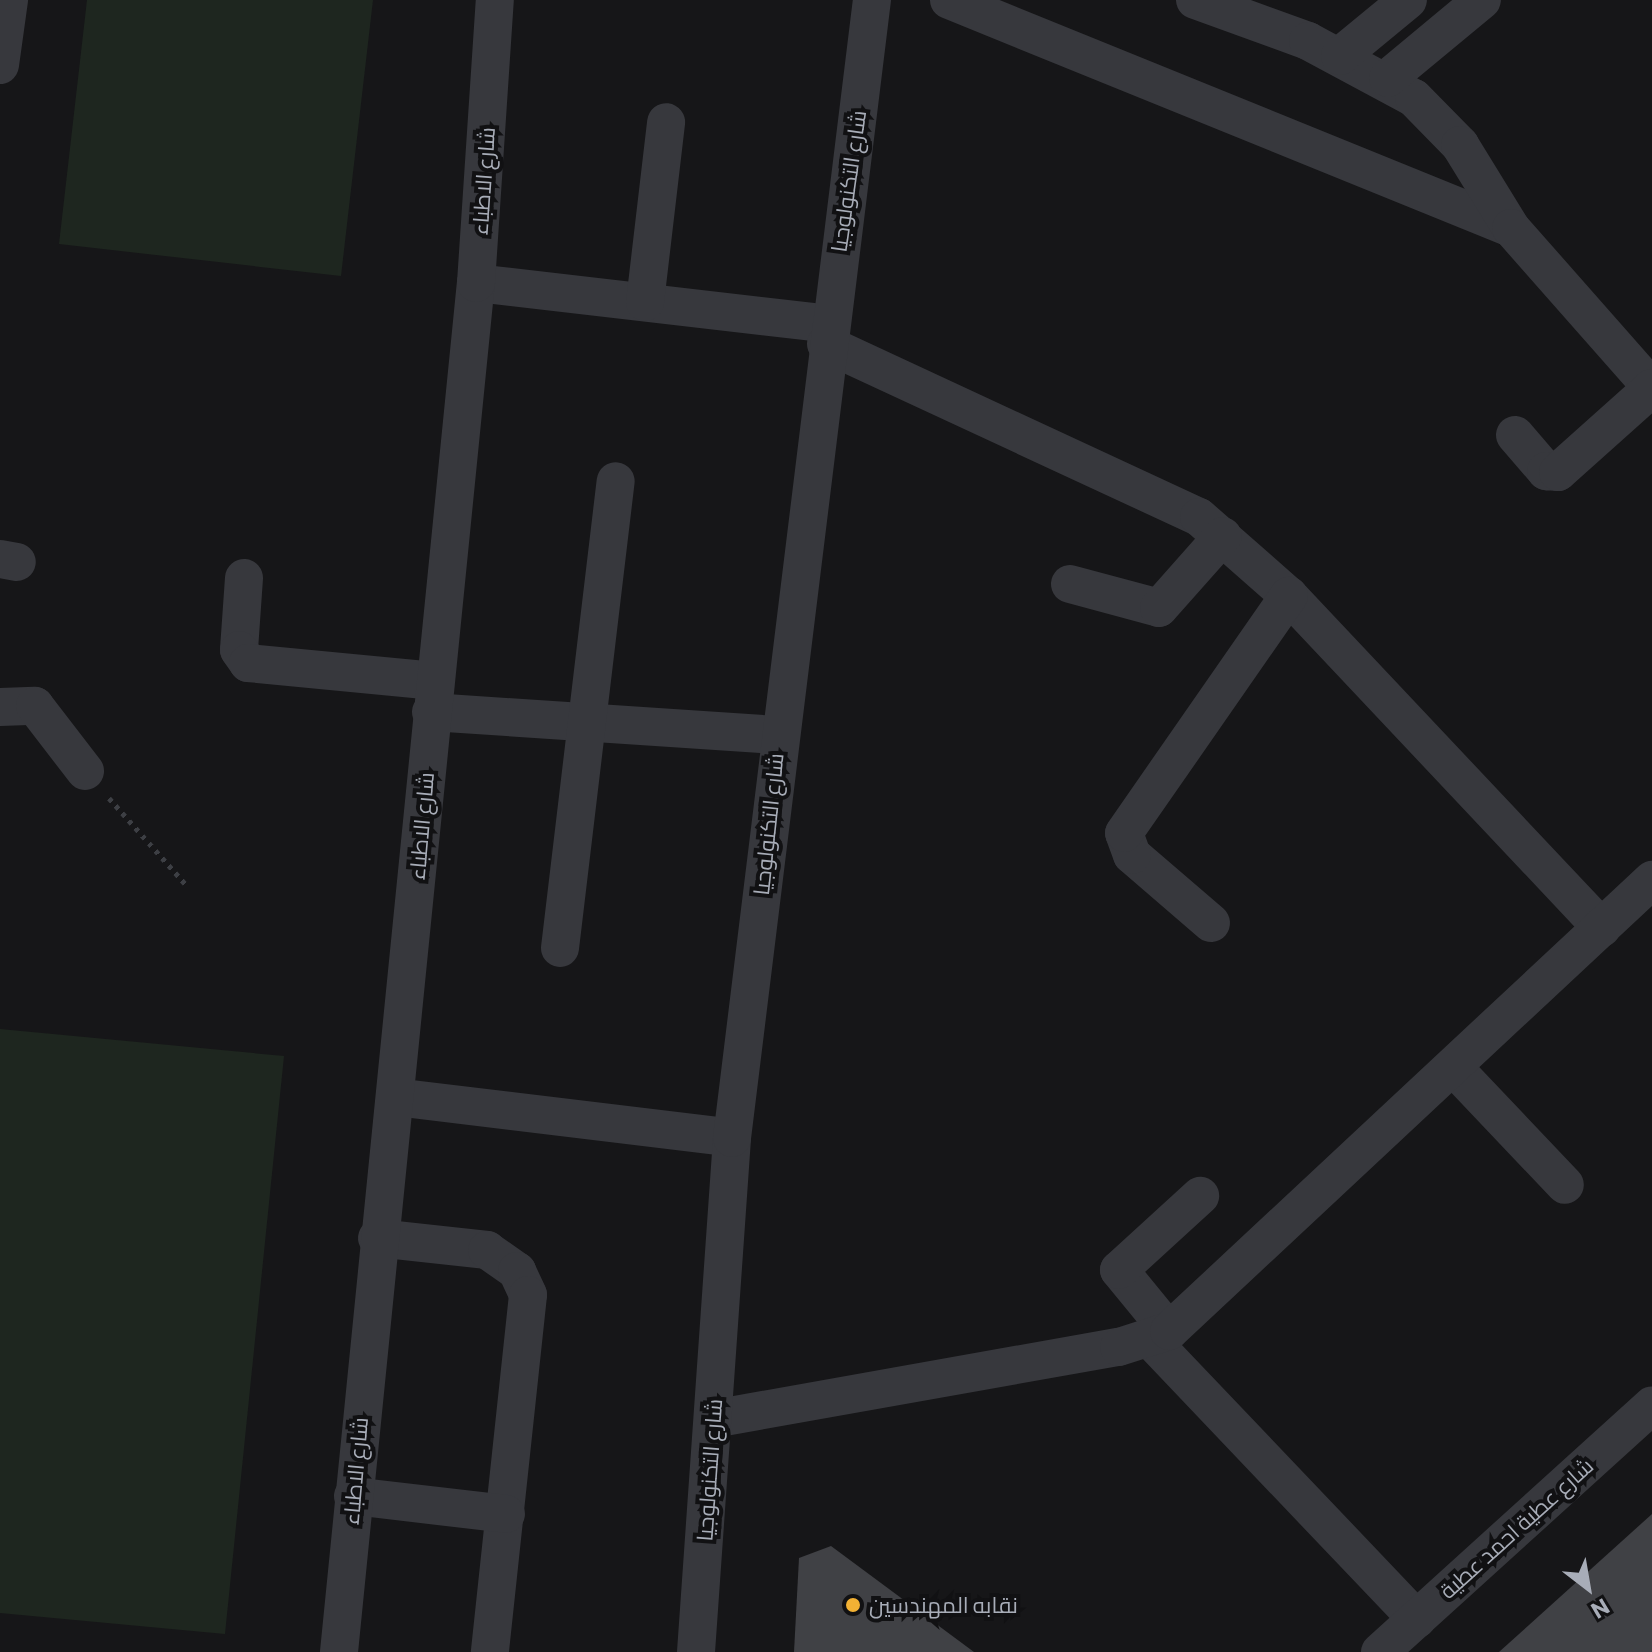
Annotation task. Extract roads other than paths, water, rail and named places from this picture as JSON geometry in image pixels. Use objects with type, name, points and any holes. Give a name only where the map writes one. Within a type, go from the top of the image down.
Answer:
[{"type":"street","points":[[0,65],[9,0]]},
{"type":"street","name":"شارع الاطباء","points":[[339,1652],[377,1238],[395,1097],[476,283],[495,0]]},
{"type":"street","name":"شارع التكنولوجيا","points":[[696,1652],[732,1138],[827,334],[872,0]]},
{"type":"street","points":[[949,0],[1511,228]]},
{"type":"street","points":[[1195,0],[1340,56],[1388,78],[1460,145],[1511,228],[1652,388],[1558,472],[1546,471],[1515,435]]},
{"type":"street","points":[[1340,56],[1408,0]]},
{"type":"street","points":[[1388,78],[1482,0]]},
{"type":"street","points":[[645,302],[666,122]]},
{"type":"street","points":[[476,283],[645,302],[827,334],[1136,482],[1223,536],[1289,596],[1602,928]]},
{"type":"street","points":[[560,948],[616,481]]},
{"type":"street","points":[[1070,584],[1159,608],[1223,536]]},
{"type":"street","points":[[244,578],[239,650],[248,663],[587,722],[778,735]]},
{"type":"street","points":[[1211,923],[1132,855],[1124,833],[1289,596]]},
{"type":"street","points":[[0,707],[35,706],[85,771]]},
{"type":"street","points":[[713,1419],[1159,1335],[1454,1068],[1652,880]]},
{"type":"street","points":[[1454,1068],[1565,1185]]},
{"type":"street","points":[[395,1097],[732,1138]]},
{"type":"street","points":[[1200,1196],[1119,1270],[1159,1335],[1417,1619]]},
{"type":"street","points":[[377,1238],[487,1250],[524,1283],[529,1308],[490,1652]]},
{"type":"street","name":"شارع عطية احمد عطية","points":[[1380,1652],[1652,1405]]},
{"type":"street","points":[[353,1496],[506,1514]]},
{"type":"place","name":"نقابه المهندسين","points":[[853,1605]]}]
